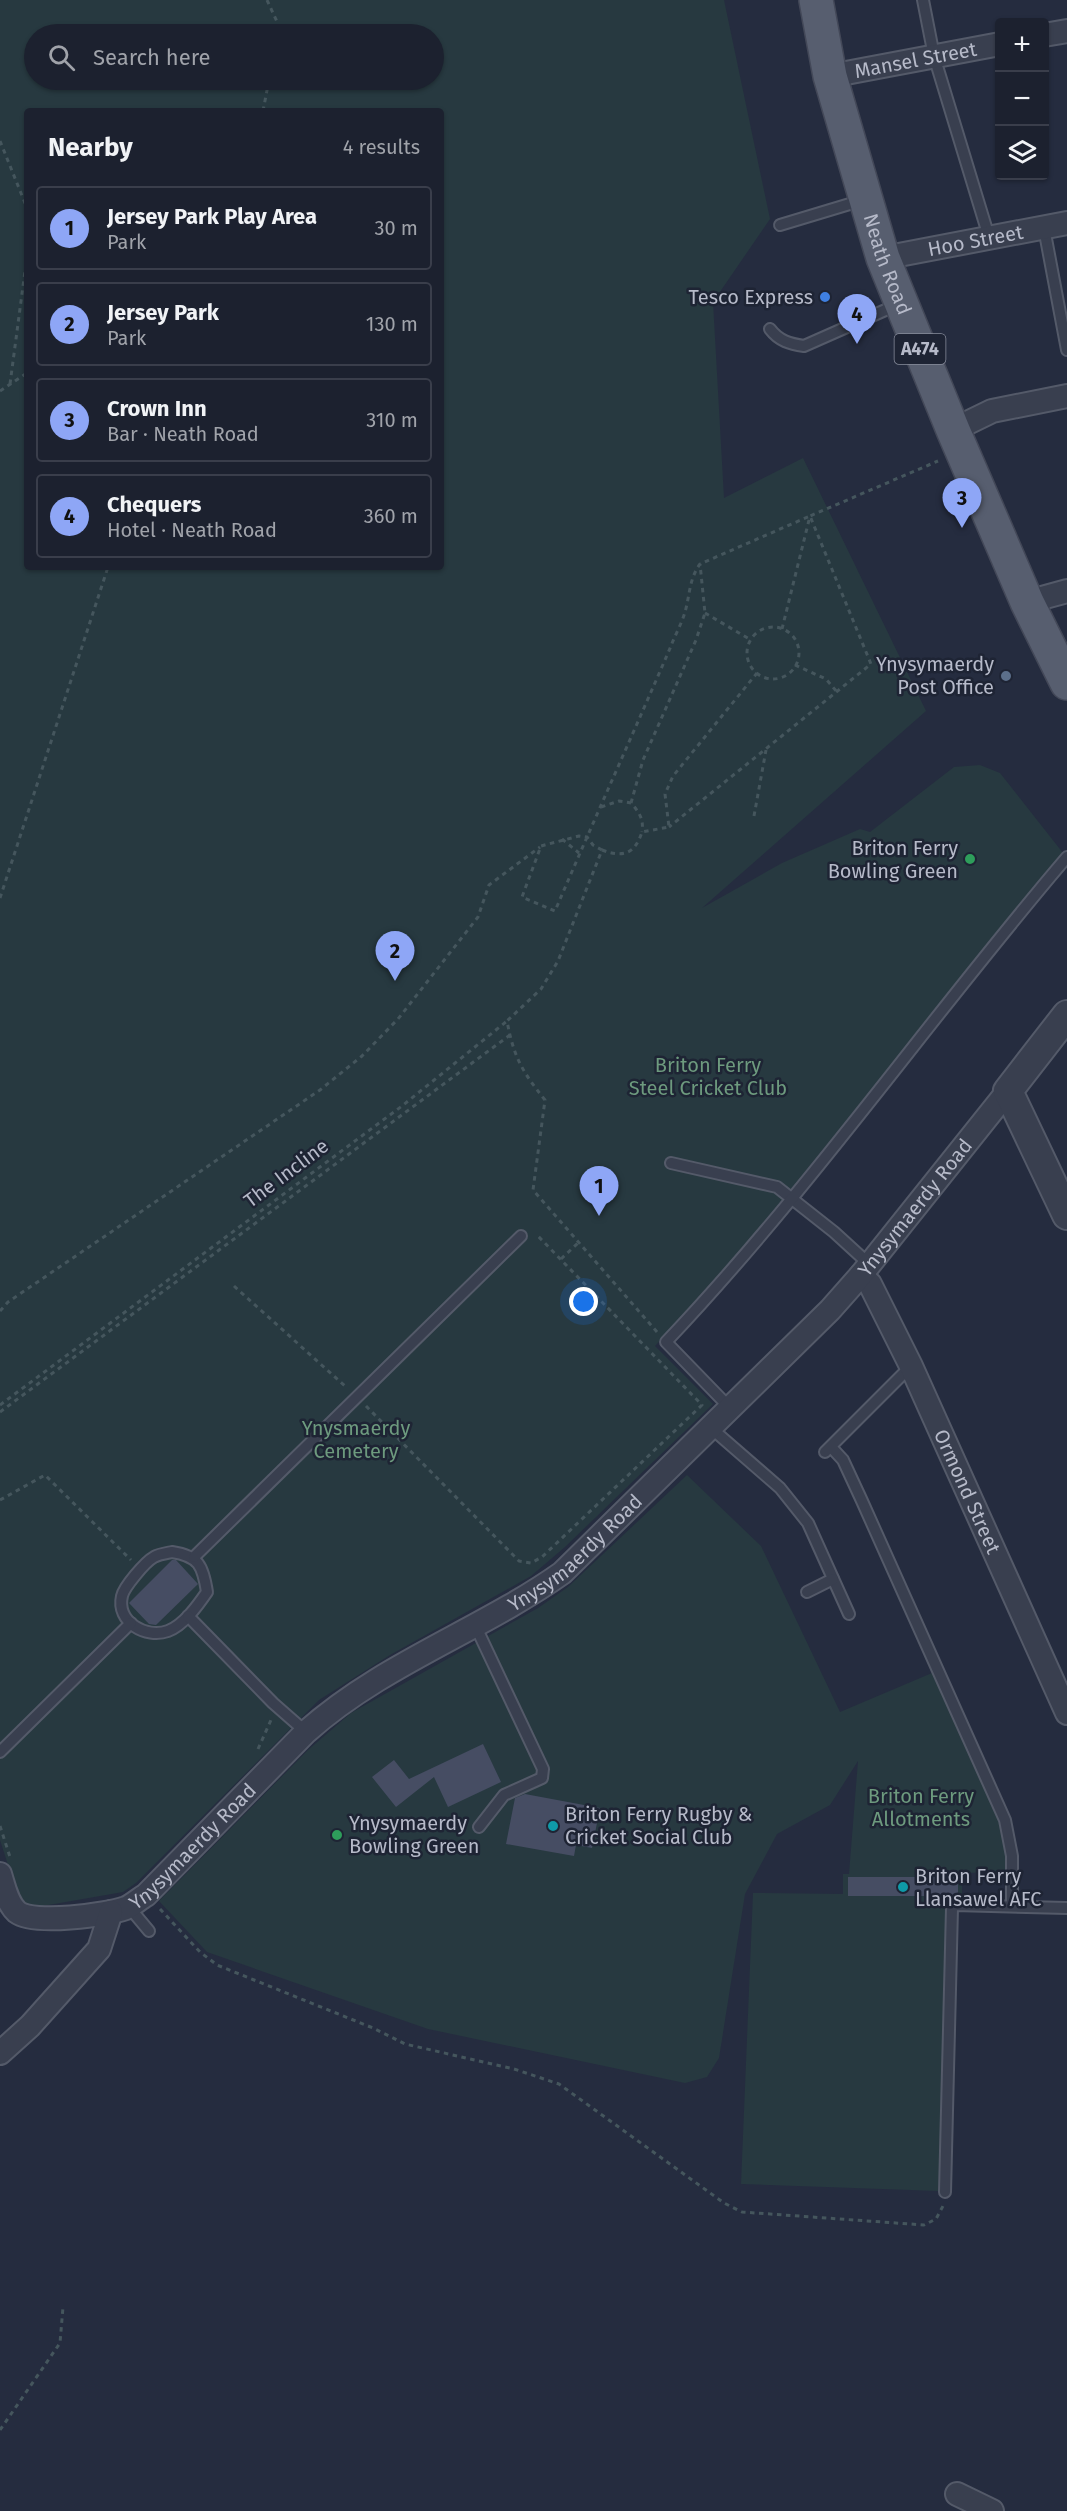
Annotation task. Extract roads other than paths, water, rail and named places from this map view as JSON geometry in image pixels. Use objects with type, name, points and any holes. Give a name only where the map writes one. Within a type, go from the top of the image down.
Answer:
[{"type":"main road","name":"Neath Road","points":[[816,0],[830,76],[883,258],[1027,602],[1067,683]]},
{"type":"street","points":[[1049,34],[1067,31]]},
{"type":"street","name":"Mansel Street","points":[[830,76],[995,45]]},
{"type":"street","name":"Hoo Street","points":[[883,258],[1067,223]]},
{"type":"street","points":[[958,441],[992,411],[1066,398]]},
{"type":"street","points":[[1027,602],[1067,591]]},
{"type":"street","name":"Ynysymaerdy Road","points":[[5,1867],[10,1904],[18,1912],[28,1917],[53,1918],[128,1905],[333,1708],[387,1673],[532,1594],[562,1573],[830,1310],[1067,1015]]},
{"type":"street","points":[[1008,1091],[1067,1215]]},
{"type":"street","name":"Ormond Street","points":[[865,1269],[1067,1713]]},
{"type":"street","points":[[0,2053],[30,2026],[99,1949],[128,1905]]},
{"type":"street","points":[[957,2494],[992,2511]]},
{"type":"lane","points":[[923,0],[934,56],[989,237]]},
{"type":"lane","points":[[780,225],[866,199]]},
{"type":"lane","points":[[1044,228],[1067,350]]},
{"type":"lane","points":[[770,329],[776,337],[788,343],[804,346],[902,303]]},
{"type":"lane","points":[[730,1408],[666,1342],[710,1295],[792,1197],[1067,857]]},
{"type":"lane","name":"Ormond Street","points":[[671,1163],[777,1187],[792,1197],[865,1269]]},
{"type":"lane","points":[[194,1557],[521,1236]]},
{"type":"lane","points":[[910,1366],[828,1450],[843,1460],[1005,1820],[1012,1856],[1012,1906]]},
{"type":"lane","points":[[711,1428],[780,1488],[808,1523],[849,1614]]},
{"type":"lane","points":[[172,1552],[194,1557],[204,1572],[207,1592],[188,1616],[169,1631],[151,1634],[136,1629],[126,1618],[121,1599],[124,1591],[141,1569],[154,1557],[172,1552]]},
{"type":"lane","points":[[807,1592],[833,1580]]},
{"type":"lane","points":[[188,1616],[273,1703],[306,1732]]},
{"type":"lane","points":[[0,1752],[131,1623]]},
{"type":"lane","points":[[475,1625],[543,1769],[542,1778],[504,1795],[478,1827]]},
{"type":"lane","points":[[128,1905],[149,1931]]},
{"type":"lane","points":[[945,2192],[952,1908],[955,1905],[1067,1908]]},
{"type":"place","name":"Tesco Express","points":[[825,297]]},
{"type":"place","name":"Chequers","points":[[857,344]]},
{"type":"place","name":"Crown Inn","points":[[962,528]]},
{"type":"place","name":"Ynysymaerdy Post Office","points":[[1006,676]]},
{"type":"place","name":"Briton Ferry Bowling Green","points":[[970,859]]},
{"type":"place","name":"Jersey Park","points":[[395,981]]},
{"type":"place","name":"Jersey Park Play Area","points":[[599,1216]]},
{"type":"place","name":"Briton Ferry Rugby & Cricket Social Club","points":[[553,1826]]},
{"type":"place","name":"Ynysymaerdy Bowling Green","points":[[337,1835]]},
{"type":"place","name":"Briton Ferry Llansawel AFC","points":[[903,1887]]},
{"type":"park label","name":"Briton Ferry Steel Cricket Club","points":[[708,1076]]},
{"type":"park label","name":"Ynysmaerdy Cemetery","points":[[356,1440]]},
{"type":"park label","name":"Briton Ferry Allotments","points":[[921,1808]]}]
